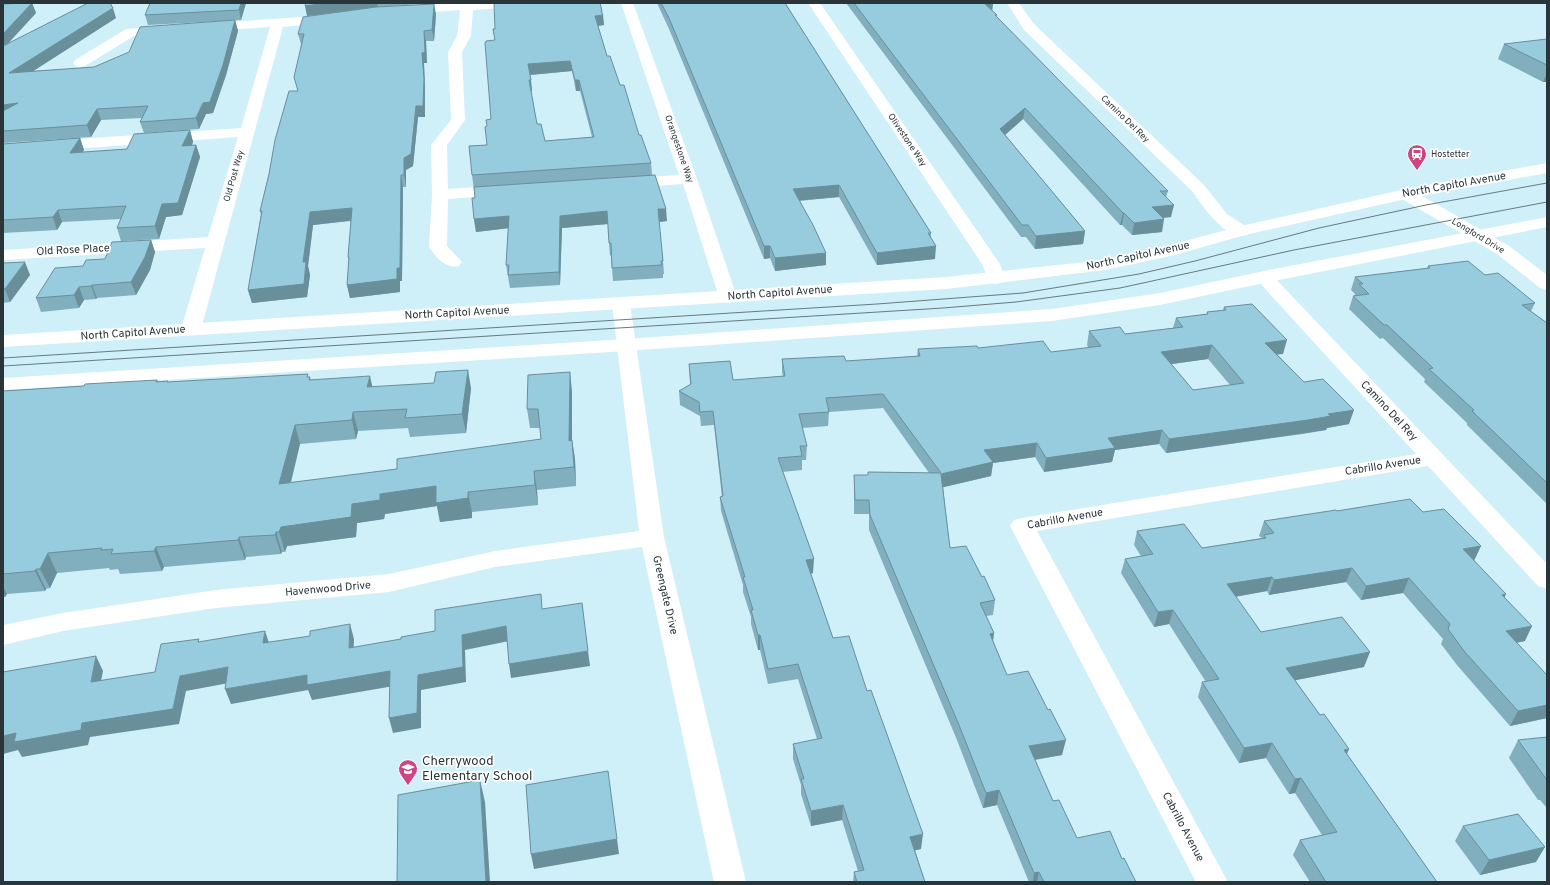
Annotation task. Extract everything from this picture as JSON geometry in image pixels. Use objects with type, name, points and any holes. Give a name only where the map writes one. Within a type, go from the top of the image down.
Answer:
[{"type":"street","points":[[393,11],[521,3]]},
{"type":"street","name":"Orangestone Way","points":[[627,3],[689,179],[728,297]]},
{"type":"street","name":"Olivestone Way","points":[[814,3],[991,264],[996,278]]},
{"type":"street","name":"Camino Del Rey","points":[[1013,3],[1029,27],[1198,188],[1221,218],[1241,232]]},
{"type":"street","points":[[453,262],[438,247],[440,195],[439,145],[458,120],[455,52],[464,36],[467,6]]},
{"type":"street","points":[[194,28],[313,21],[342,17]]},
{"type":"street","name":"Old Post Way","points":[[191,329],[278,23]]},
{"type":"street","points":[[80,63],[131,32],[178,29]]},
{"type":"street","points":[[3,149],[246,132]]},
{"type":"street","name":"North Capitol Avenue","points":[[3,341],[621,304],[946,283],[996,278],[1105,265],[1406,194],[1547,168]]},
{"type":"street","points":[[612,184],[689,179]]},
{"type":"street","points":[[440,195],[518,190]]},
{"type":"street","name":"Longford Drive","points":[[1406,194],[1503,250],[1547,284]]},
{"type":"street","points":[[3,384],[626,345],[1052,315],[1160,299],[1264,277],[1547,222]]},
{"type":"street","name":"Old Rose Place","points":[[3,255],[216,242]]},
{"type":"street","name":"Camino Del Rey","points":[[1264,277],[1547,580]]},
{"type":"street","name":"Greengate Drive","points":[[621,304],[652,537],[730,882]]},
{"type":"street","name":"Cabrillo Avenue","points":[[1212,882],[1022,526],[1433,458]]},
{"type":"street","name":"Havenwood Drive","points":[[3,635],[63,622],[216,599],[389,583],[495,559],[652,537]]},
{"type":"building","points":[[32,3],[3,34],[3,4]]},
{"type":"building","points":[[88,3],[110,3],[113,8],[9,73],[94,67],[129,52],[140,27],[235,20],[223,65],[210,102],[203,103],[196,118],[140,122],[148,106],[97,109],[87,125],[3,131],[3,111],[18,103],[3,105],[3,46]]},
{"type":"building","points":[[150,3],[241,3],[239,10],[145,15]]},
{"type":"building","points":[[306,3],[326,3],[305,6]]},
{"type":"building","points":[[494,3],[600,3],[603,15],[595,16],[607,56],[610,56],[620,85],[624,85],[639,135],[641,135],[651,163],[472,175],[469,146],[487,145],[485,127],[487,126],[486,120],[491,119],[485,43],[486,41],[495,40],[493,29],[495,29]],"holes":[[[570,61],[575,80],[579,80],[594,137],[545,141],[541,124],[537,124],[529,80],[531,80],[528,64]]]},
{"type":"building","points":[[661,3],[785,3],[931,233],[928,233],[936,246],[877,253],[839,185],[793,189],[813,225],[826,253],[775,258],[770,246],[764,246],[669,18]]},
{"type":"building","points":[[854,3],[984,3],[1168,191],[1160,191],[1174,205],[1152,207],[1164,219],[1134,223],[1025,108],[1000,129],[1085,231],[1036,236],[1028,225],[1022,225]]},
{"type":"building","points":[[434,4],[432,30],[424,31],[425,52],[422,53],[424,79],[423,106],[416,106],[411,154],[404,158],[404,175],[401,175],[400,268],[397,268],[397,279],[347,285],[352,208],[310,212],[303,262],[306,262],[304,284],[248,290],[262,211],[260,211],[275,140],[289,91],[298,91],[294,77],[304,34],[298,34],[303,17],[376,7]]},
{"type":"building","points":[[1547,39],[1547,65],[1504,44]]},
{"type":"building","points":[[190,130],[182,146],[196,145],[178,203],[162,204],[155,226],[117,228],[126,206],[58,210],[53,217],[3,220],[3,144],[80,138],[70,153],[127,149],[134,134]]},
{"type":"building","points":[[655,175],[666,209],[658,209],[663,261],[661,261],[662,265],[612,268],[607,211],[560,216],[559,272],[508,275],[509,265],[506,265],[509,216],[474,219],[472,198],[475,198],[474,187]]},
{"type":"building","points":[[151,240],[145,257],[131,282],[79,287],[74,295],[36,298],[55,268],[83,266],[86,260],[105,259],[112,242]]},
{"type":"building","points":[[1468,261],[1485,275],[1498,273],[1535,303],[1522,305],[1547,323],[1547,483],[1472,411],[1474,410],[1429,369],[1433,368],[1353,296],[1369,294],[1359,284],[1363,284],[1355,277],[1430,268],[1428,266]]},
{"type":"building","points":[[25,262],[5,289],[3,289],[3,263]]},
{"type":"building","points":[[1252,304],[1287,340],[1265,343],[1304,382],[1323,379],[1354,410],[1328,414],[1331,416],[1308,420],[1169,439],[1162,430],[1108,438],[1115,448],[1046,458],[1037,443],[984,450],[993,462],[941,474],[950,548],[966,546],[982,577],[984,576],[995,600],[980,603],[994,633],[990,634],[1007,675],[1028,671],[1048,710],[1050,709],[1066,740],[1029,746],[1053,801],[1059,800],[1077,838],[1110,831],[1122,859],[1124,858],[1136,882],[1044,882],[1039,872],[1034,873],[999,790],[986,793],[959,725],[870,515],[869,500],[855,500],[854,475],[868,475],[868,472],[941,473],[883,394],[826,398],[829,412],[799,414],[807,446],[800,446],[802,456],[778,458],[814,559],[806,560],[833,638],[849,636],[867,691],[871,690],[923,834],[910,837],[925,882],[857,882],[854,872],[864,870],[843,805],[811,811],[801,779],[804,779],[793,744],[822,738],[798,664],[768,669],[760,635],[758,635],[751,610],[753,610],[743,577],[745,577],[720,497],[723,496],[713,411],[700,412],[699,402],[679,391],[691,384],[689,364],[730,361],[733,380],[785,376],[782,359],[844,356],[846,361],[920,356],[918,349],[977,346],[978,348],[1043,341],[1051,352],[1101,346],[1089,331],[1120,327],[1125,334],[1183,327],[1176,318],[1226,310],[1224,307]],"holes":[[[1212,345],[1244,383],[1193,390],[1161,352]]]},
{"type":"building","points":[[468,370],[462,414],[405,418],[407,409],[353,412],[352,420],[295,425],[279,484],[397,469],[397,459],[541,439],[538,409],[527,409],[528,375],[570,372],[569,441],[572,440],[574,467],[534,471],[535,485],[468,492],[468,498],[436,503],[436,486],[380,494],[380,500],[352,504],[351,517],[281,527],[279,532],[276,532],[275,535],[239,537],[238,540],[156,547],[154,551],[111,554],[113,549],[101,550],[102,548],[48,553],[40,569],[36,569],[35,571],[3,574],[3,391],[84,386],[85,384],[157,380],[156,382],[168,381],[167,382],[308,374],[307,377],[310,377],[309,380],[370,376],[367,387],[434,383],[436,372]]},
{"type":"building","points":[[1410,499],[1423,512],[1444,509],[1481,546],[1463,549],[1506,594],[1502,595],[1532,626],[1506,631],[1547,674],[1547,705],[1518,711],[1464,651],[1448,629],[1450,624],[1409,578],[1366,586],[1352,568],[1274,580],[1272,577],[1227,584],[1261,632],[1342,617],[1370,652],[1286,668],[1320,715],[1324,714],[1349,749],[1344,750],[1437,882],[1326,882],[1300,840],[1337,832],[1301,778],[1295,779],[1272,743],[1244,748],[1202,682],[1219,679],[1173,610],[1158,612],[1125,559],[1153,554],[1137,531],[1184,524],[1202,548],[1266,538],[1264,535],[1274,533],[1264,521]]},
{"type":"building","points":[[541,594],[542,609],[582,603],[588,651],[509,664],[506,626],[462,635],[463,667],[418,675],[417,713],[389,718],[390,671],[307,685],[307,675],[225,689],[228,667],[180,676],[173,709],[82,723],[81,730],[14,742],[16,733],[3,736],[3,672],[96,656],[91,682],[155,672],[161,644],[199,639],[198,642],[265,631],[263,643],[310,636],[310,631],[350,624],[349,648],[401,639],[401,637],[435,631],[435,610]]},
{"type":"building","points":[[1547,737],[1547,780],[1518,740]]},
{"type":"building","points":[[608,771],[617,839],[531,854],[526,785]]},
{"type":"building","points":[[480,780],[486,882],[397,882],[398,795]]},
{"type":"building","points":[[1518,814],[1545,847],[1489,860],[1463,826]]},
{"type":"tram line","points":[[3,358],[877,304],[1023,293],[1139,274],[1195,261],[1319,228],[1426,205],[1547,183]]},
{"type":"tram line","points":[[3,366],[943,308],[1016,302],[1120,288],[1294,250],[1547,202]]},
{"type":"place","name":"Hostetter","points":[[1417,171]]},
{"type":"place","name":"Cherrywood Elementary School","points":[[408,786]]}]
